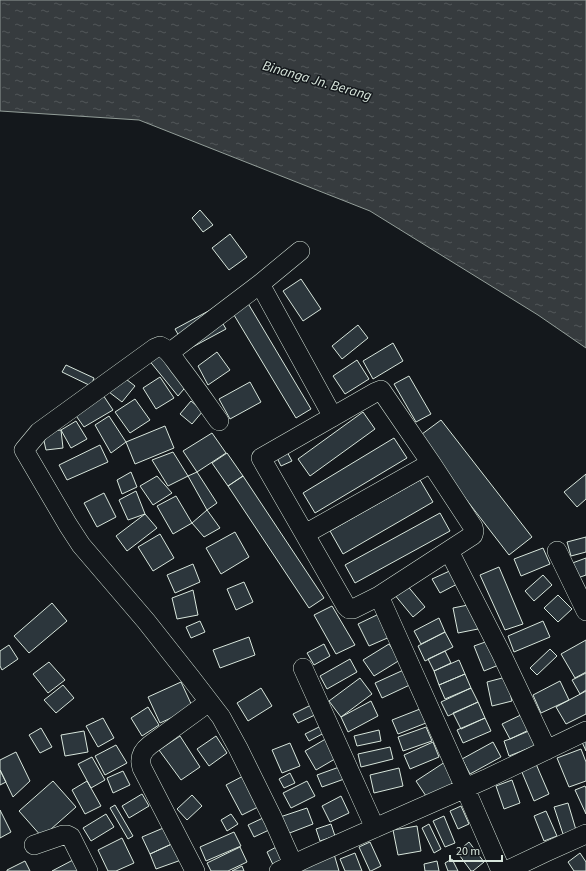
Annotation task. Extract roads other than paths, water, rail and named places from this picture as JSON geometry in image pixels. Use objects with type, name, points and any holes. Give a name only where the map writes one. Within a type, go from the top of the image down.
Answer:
[{"type":"street","points":[[169,353],[260,284],[300,251]]},
{"type":"street","points":[[260,284],[333,417]]},
{"type":"street","points":[[219,422],[190,380],[169,353],[160,346],[155,348],[39,432],[24,450],[81,545],[146,621],[221,717],[238,748],[273,820],[286,868],[465,788],[586,731]]},
{"type":"street","points":[[381,390],[431,463],[473,527],[473,534],[379,596],[353,609],[350,609],[346,606],[261,458],[381,390]]},
{"type":"street","points":[[305,534],[431,463]]},
{"type":"street","points":[[449,551],[501,653],[547,750]]},
{"type":"street","points":[[557,551],[586,611]]},
{"type":"street","points":[[379,596],[501,871]]},
{"type":"street","points":[[303,668],[375,828]]},
{"type":"street","points":[[195,871],[142,768],[141,759],[144,749],[209,702]]},
{"type":"street","points":[[34,845],[63,834],[67,835],[71,837],[88,871]]},
{"type":"street","points":[[506,871],[586,834]]},
{"type":"water","name":"Binanga Jn. Berang","points":[[0,0],[586,0],[586,348],[538,315],[370,211],[139,120],[0,111]]}]
